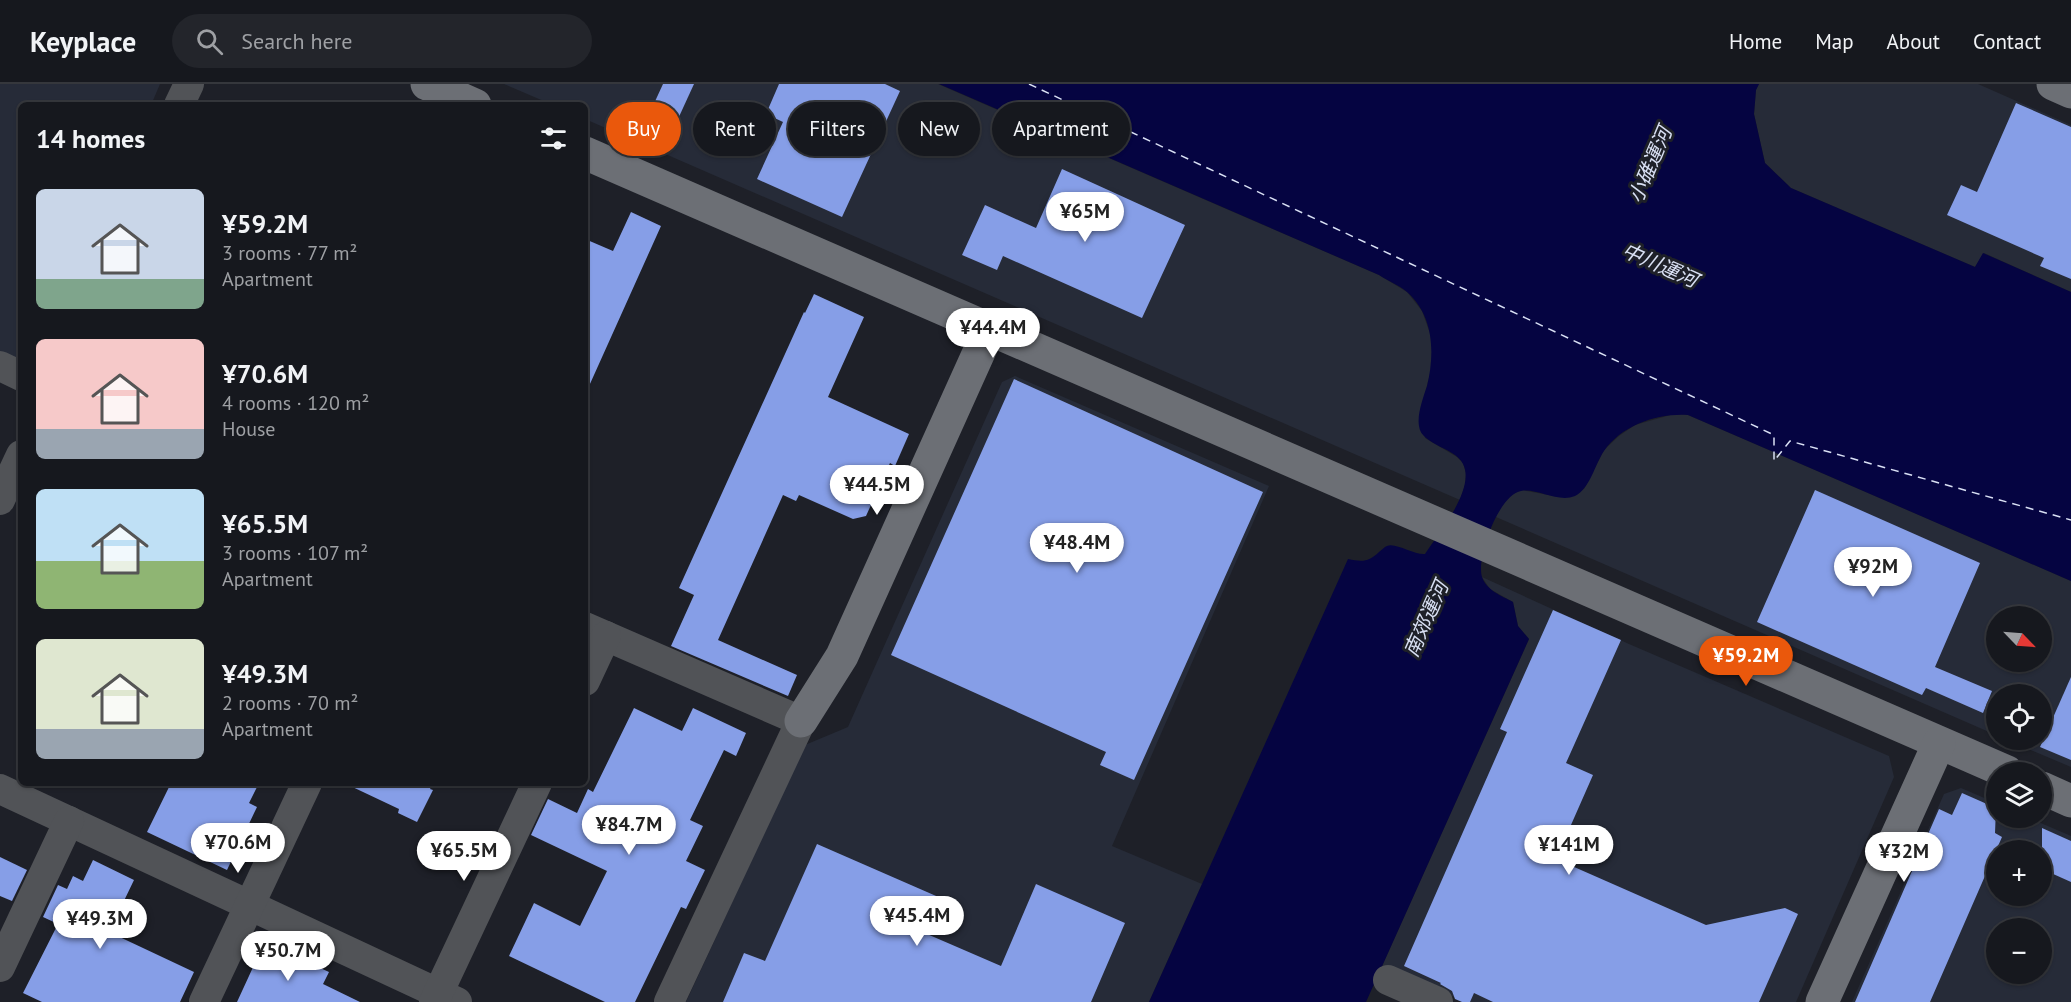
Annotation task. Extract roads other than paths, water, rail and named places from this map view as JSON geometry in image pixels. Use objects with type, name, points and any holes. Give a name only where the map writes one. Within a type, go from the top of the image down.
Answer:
[{"type":"street","points":[[180,102],[189,84]]},
{"type":"street","points":[[427,84],[468,102]]},
{"type":"street","points":[[2053,84],[2071,92]]},
{"type":"street","points":[[588,154],[1986,763]]},
{"type":"street","points":[[669,1002],[801,721],[842,657],[989,330]]},
{"type":"street","points":[[0,366],[18,375]]},
{"type":"street","points":[[0,500],[18,461]]},
{"type":"street","points":[[588,667],[596,631],[801,721]]},
{"type":"street","points":[[1822,1002],[1938,743]]},
{"type":"street","points":[[204,1002],[306,786]]},
{"type":"street","points":[[0,789],[250,905],[443,999],[536,786]]},
{"type":"street","points":[[2052,792],[2071,801]]},
{"type":"street","points":[[0,967],[69,820]]},
{"type":"street","points":[[1388,980],[1438,1002]]},
{"type":"water","points":[[939,84],[1759,84],[1756,90],[1754,114],[1765,163],[1791,188],[1975,267],[1983,253],[2071,292],[2071,581],[1688,415],[1665,416],[1642,422],[1620,434],[1604,451],[1585,488],[1580,493],[1562,498],[1534,491],[1521,491],[1505,503],[1497,515],[1482,556],[1482,577],[1491,589],[1513,602],[1518,626],[1529,639],[1366,1002],[1149,1002],[1348,559],[1361,561],[1368,559],[1390,545],[1425,554],[1454,511],[1466,474],[1459,458],[1428,440],[1420,430],[1420,411],[1430,373],[1430,336],[1423,312],[1407,292],[1379,275],[1105,156],[1130,156],[1130,102],[992,102],[992,107]]},
{"type":"water label","name":"小碓運河","points":[[1650,165]]},
{"type":"water label","name":"中川運河","points":[[1660,265]]},
{"type":"water label","name":"南郊運河","points":[[1426,619]]}]
